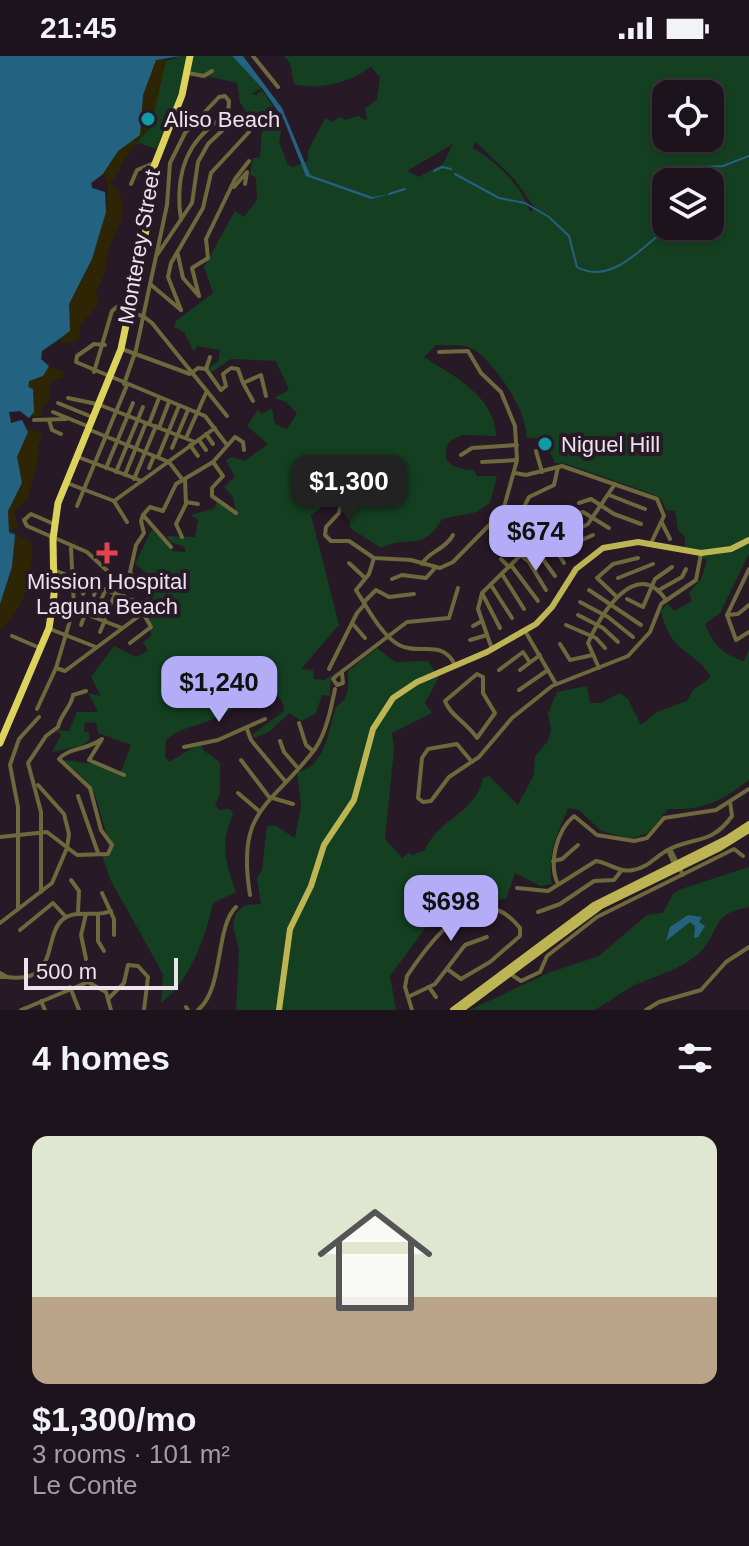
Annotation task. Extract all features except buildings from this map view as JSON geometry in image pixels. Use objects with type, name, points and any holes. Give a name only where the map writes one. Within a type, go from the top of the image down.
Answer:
[{"type":"highway","points":[[0,743],[49,628],[54,602],[54,524],[67,483],[121,349],[150,211],[155,163],[188,73],[190,56]]},
{"type":"highway","points":[[88,430],[95,410]]},
{"type":"main road","points":[[279,1010],[288,935],[311,886],[324,845],[354,800],[377,719],[401,691],[525,631],[548,612],[572,574],[590,555],[623,542],[651,543],[701,553],[727,548],[749,538]]},
{"type":"main road","points":[[461,1010],[601,906],[749,827]]},
{"type":"main road","points":[[453,1010],[495,982],[594,905],[676,866]]},
{"type":"main road","points":[[495,982],[512,975],[523,960]]},
{"type":"street","points":[[253,56],[278,87]]},
{"type":"street","points":[[188,73],[204,76],[212,71]]},
{"type":"street","name":"Monterey Street","points":[[77,506],[116,411],[135,353],[167,205],[170,163],[185,133],[219,97],[224,96],[229,101],[229,118]]},
{"type":"street","points":[[157,255],[181,220],[192,203],[203,152],[227,126],[229,118],[217,120],[193,142],[181,181],[181,220]]},
{"type":"street","points":[[150,284],[181,310],[168,277],[203,208],[211,173],[249,132]]},
{"type":"street","points":[[178,254],[180,273],[197,297],[200,294],[195,288],[192,268],[206,260],[209,254],[206,239],[249,161]]},
{"type":"street","points":[[131,184],[137,170],[155,163]]},
{"type":"street","points":[[230,192],[247,172],[245,184]]},
{"type":"street","points":[[94,372],[105,345],[112,311],[118,306],[129,309],[143,316],[227,416]]},
{"type":"street","points":[[105,345],[94,344],[76,359],[78,364],[94,372],[106,385],[125,384],[198,413],[215,428],[227,445]]},
{"type":"street","points":[[121,349],[190,374]]},
{"type":"street","points":[[392,579],[402,575],[426,578],[435,568],[453,562],[468,543],[503,511],[515,473],[517,445],[509,406],[468,351],[439,352]]},
{"type":"street","points":[[206,369],[210,357]]},
{"type":"street","points":[[190,374],[198,368],[206,369],[220,390],[226,386],[223,373],[232,367],[239,370],[253,401]]},
{"type":"street","points":[[243,383],[255,375],[263,375],[266,396]]},
{"type":"street","points":[[186,438],[206,393]]},
{"type":"street","points":[[68,398],[95,410]]},
{"type":"street","points":[[125,475],[159,398]]},
{"type":"street","points":[[134,479],[169,402]]},
{"type":"street","points":[[58,403],[116,411],[186,438],[206,450]]},
{"type":"street","points":[[106,468],[133,403]]},
{"type":"street","points":[[149,468],[179,406]]},
{"type":"street","points":[[116,472],[143,407]]},
{"type":"street","points":[[172,448],[188,410]]},
{"type":"street","points":[[53,412],[88,430],[169,462],[184,479],[186,502],[176,524],[182,537]]},
{"type":"street","points":[[34,420],[68,418]]},
{"type":"street","points":[[49,420],[52,430],[61,434]]},
{"type":"street","points":[[114,501],[215,428]]},
{"type":"street","points":[[206,434],[213,444]]},
{"type":"street","points":[[163,511],[168,505],[170,492],[184,479],[213,462],[236,436],[243,442],[244,450]]},
{"type":"street","points":[[195,443],[198,456]]},
{"type":"street","points":[[461,455],[472,448],[517,445]]},
{"type":"street","points":[[536,451],[542,472]]},
{"type":"street","points":[[78,457],[142,481]]},
{"type":"street","points":[[482,462],[517,460]]},
{"type":"street","points":[[213,462],[223,476],[212,488],[212,496],[236,513]]},
{"type":"street","points":[[515,473],[542,472],[558,467],[657,499],[664,511],[662,523],[651,543]]},
{"type":"street","points":[[521,513],[529,497],[554,485],[558,467]]},
{"type":"street","points":[[346,473],[339,513],[326,527],[325,535],[331,541],[349,541],[374,558],[411,560],[435,568]]},
{"type":"street","points":[[67,483],[114,501],[127,522]]},
{"type":"street","points":[[493,649],[477,604],[482,593],[531,543],[546,534],[575,531],[594,518],[615,484]]},
{"type":"street","points":[[90,499],[93,493]]},
{"type":"street","points":[[609,495],[645,509]]},
{"type":"street","points":[[579,503],[591,499],[641,524]]},
{"type":"street","points":[[186,502],[198,504]]},
{"type":"street","points":[[56,668],[65,671],[143,613],[149,585],[130,572],[136,545],[144,533],[143,515],[150,507],[163,511]]},
{"type":"street","points":[[163,511],[165,520]]},
{"type":"street","points":[[565,515],[583,512],[609,528]]},
{"type":"street","points":[[54,524],[31,514],[24,520],[27,526],[53,539],[64,539],[87,552],[115,578]]},
{"type":"street","points":[[143,515],[171,547]]},
{"type":"street","points":[[662,523],[670,539]]},
{"type":"street","points":[[575,531],[582,540],[593,535]]},
{"type":"street","points":[[561,532],[573,551]]},
{"type":"street","points":[[546,534],[564,563]]},
{"type":"street","points":[[422,564],[427,557],[444,548],[453,535]]},
{"type":"street","points":[[531,543],[555,576]]},
{"type":"street","points":[[37,709],[56,668],[74,607],[71,548]]},
{"type":"street","points":[[514,550],[521,554],[546,590]]},
{"type":"street","points":[[472,762],[457,744],[425,751],[417,796],[423,802],[431,801],[449,777],[472,762],[521,709],[556,684],[622,660],[641,646],[666,600],[696,580],[701,553]]},
{"type":"street","points":[[374,558],[366,577],[356,589],[365,603],[389,634],[404,646],[439,649],[448,654],[455,666]]},
{"type":"street","points":[[617,597],[598,582],[598,575],[613,564],[638,558]]},
{"type":"street","points":[[501,559],[538,601]]},
{"type":"street","points":[[349,563],[366,577]]},
{"type":"street","points":[[618,578],[653,564]]},
{"type":"street","points":[[627,599],[643,607],[657,576],[672,567]]},
{"type":"street","points":[[659,590],[679,579],[686,569]]},
{"type":"street","points":[[749,569],[727,615],[729,628],[736,640],[749,632]]},
{"type":"street","points":[[54,570],[145,605]]},
{"type":"street","points":[[493,571],[501,576],[524,609]]},
{"type":"street","points":[[634,571],[638,583]]},
{"type":"street","points":[[83,594],[88,582]]},
{"type":"street","points":[[599,668],[588,647],[597,625],[617,597],[638,583],[653,585],[666,600]]},
{"type":"street","points":[[491,585],[512,618]]},
{"type":"street","points":[[94,595],[97,586]]},
{"type":"street","points":[[250,895],[245,852],[259,811],[313,751],[325,727],[336,687],[333,679],[407,622],[449,618],[458,588]]},
{"type":"street","points":[[81,625],[106,589]]},
{"type":"street","points":[[329,669],[352,623],[376,590],[389,597],[414,594]]},
{"type":"street","points":[[589,590],[641,625]]},
{"type":"street","points":[[110,605],[116,593]]},
{"type":"street","points":[[482,593],[500,628]]},
{"type":"street","points":[[119,610],[124,596]]},
{"type":"street","points":[[130,610],[134,600]]},
{"type":"street","points":[[87,601],[87,613]]},
{"type":"street","points":[[54,602],[74,607],[122,628]]},
{"type":"street","points":[[580,602],[633,637]]},
{"type":"street","points":[[727,615],[739,613],[749,605]]},
{"type":"street","points":[[130,643],[151,627],[143,613]]},
{"type":"street","points":[[578,615],[618,642]]},
{"type":"street","points":[[100,632],[102,618]]},
{"type":"street","points":[[473,626],[482,621]]},
{"type":"street","points":[[352,623],[365,638]]},
{"type":"street","points":[[566,625],[591,636],[605,648]]},
{"type":"street","points":[[49,628],[83,637],[96,647]]},
{"type":"street","points":[[525,631],[556,684]]},
{"type":"street","points":[[470,640],[487,635]]},
{"type":"street","points":[[12,636],[42,649]]},
{"type":"street","points":[[90,644],[92,637]]},
{"type":"street","points":[[560,644],[570,660],[593,655]]},
{"type":"street","points":[[499,670],[523,652],[529,661]]},
{"type":"street","points":[[520,670],[540,655]]},
{"type":"street","points":[[519,690],[548,670]]},
{"type":"street","points":[[477,674],[482,674],[483,693],[495,713],[487,725],[477,738],[469,724],[446,707],[448,695],[477,674]]},
{"type":"street","points":[[41,892],[41,812],[28,763],[46,736],[58,727],[60,716],[71,706],[73,695],[86,691]]},
{"type":"street","points":[[18,909],[18,803],[10,765],[19,739],[39,717]]},
{"type":"street","points":[[184,747],[218,740],[265,719]]},
{"type":"street","points":[[299,723],[300,734],[313,751]]},
{"type":"street","points":[[487,725],[499,733]]},
{"type":"street","points":[[247,728],[251,740],[285,781]]},
{"type":"street","points":[[0,836],[41,831],[55,836],[77,855],[108,854],[113,848],[101,830],[91,791],[60,763],[59,757],[68,751],[92,747],[102,739],[89,760],[124,775]]},
{"type":"street","points":[[280,741],[284,752],[297,767]]},
{"type":"street","points":[[241,760],[269,797],[293,804]]},
{"type":"street","points":[[0,923],[52,883],[67,848],[68,829],[62,810],[38,785]]},
{"type":"street","points":[[558,884],[553,861],[567,825],[574,816],[597,835],[634,841],[647,838],[664,818],[701,814],[730,802],[749,789]]},
{"type":"street","points":[[238,793],[259,811]]},
{"type":"street","points":[[78,796],[98,853]]},
{"type":"street","points":[[517,888],[541,893],[596,861],[621,871],[643,867],[669,850],[700,842],[716,834],[732,816],[730,802]]},
{"type":"street","points":[[553,861],[562,859],[578,845]]},
{"type":"street","points":[[512,975],[521,981],[540,972],[547,956],[597,917],[664,880],[734,849],[743,856]]},
{"type":"street","points":[[669,850],[681,875]]},
{"type":"street","points":[[538,912],[560,904],[594,881],[614,880],[621,871]]},
{"type":"street","points":[[71,880],[79,887],[78,913]]},
{"type":"street","points":[[102,893],[111,911],[114,935]]},
{"type":"street","points":[[20,930],[53,903],[66,917]]},
{"type":"street","points":[[203,1009],[211,990],[228,917],[236,907]]},
{"type":"street","points":[[412,1010],[407,975],[441,933],[464,913],[474,909],[498,909],[509,914],[522,932],[490,962],[461,979],[447,969]]},
{"type":"street","points":[[0,976],[28,975],[50,960],[57,928],[66,917],[78,913],[98,916],[111,911]]},
{"type":"street","points":[[86,914],[81,935],[86,959]]},
{"type":"street","points":[[98,916],[98,941],[104,951]]},
{"type":"street","points":[[408,997],[429,987],[465,945],[487,937]]},
{"type":"street","points":[[646,1010],[659,1002],[701,990],[726,962],[749,947]]},
{"type":"street","points":[[109,998],[124,983],[128,965],[145,970],[149,989],[144,1010]]},
{"type":"street","points":[[87,966],[88,982]]},
{"type":"street","points":[[21,1010],[88,982],[102,987],[109,998],[111,1010]]},
{"type":"street","points":[[70,987],[79,1010]]},
{"type":"street","points":[[429,987],[436,997]]},
{"type":"street","points":[[41,1001],[45,1010]]},
{"type":"green space","points":[[0,56],[157,56],[166,61],[181,56],[232,56],[262,88],[251,94],[256,95],[262,90],[283,122],[279,142],[288,165],[293,167],[308,161],[308,151],[325,118],[332,122],[340,117],[346,120],[358,116],[367,121],[365,108],[377,100],[380,77],[371,67],[334,84],[294,84],[290,63],[284,56],[749,56],[749,554],[720,613],[705,624],[715,643],[730,656],[744,661],[749,649],[749,780],[729,794],[692,808],[668,809],[648,833],[631,839],[601,831],[579,810],[568,808],[550,864],[552,884],[540,886],[515,873],[506,899],[467,902],[438,911],[390,976],[396,1010],[236,1010],[239,951],[233,925],[236,913],[245,905],[261,904],[257,878],[262,870],[267,826],[276,826],[295,838],[301,806],[297,772],[314,764],[320,756],[336,707],[346,696],[348,671],[377,648],[395,662],[428,661],[439,677],[425,703],[432,713],[392,733],[394,749],[385,839],[402,858],[408,853],[413,855],[425,850],[439,830],[473,800],[483,778],[489,776],[518,805],[534,775],[535,756],[551,732],[548,713],[557,692],[587,686],[590,703],[601,703],[620,693],[628,699],[641,725],[657,712],[687,701],[693,690],[711,677],[677,644],[665,626],[661,611],[667,603],[674,611],[692,601],[689,593],[701,579],[707,560],[685,547],[685,537],[678,530],[675,510],[667,511],[661,499],[652,494],[567,464],[555,463],[544,439],[526,437],[522,414],[488,362],[469,347],[436,345],[424,357],[470,388],[488,409],[494,422],[496,436],[462,435],[450,441],[446,454],[450,463],[474,470],[477,476],[497,476],[490,503],[477,512],[442,519],[422,539],[381,548],[350,528],[348,501],[342,498],[346,483],[352,484],[351,461],[336,455],[332,481],[337,486],[334,499],[311,515],[339,625],[301,669],[313,670],[314,679],[325,680],[351,660],[331,676],[330,696],[322,695],[316,713],[302,721],[289,713],[269,732],[253,738],[253,734],[284,711],[283,703],[269,685],[228,712],[166,740],[165,757],[169,762],[201,743],[203,750],[220,762],[220,794],[215,805],[219,810],[230,809],[233,814],[225,844],[236,892],[213,903],[201,944],[188,971],[161,1003],[163,974],[110,879],[102,855],[110,854],[113,845],[94,793],[85,779],[63,760],[109,766],[120,775],[131,745],[98,733],[96,723],[85,722],[84,731],[90,733],[89,740],[81,746],[52,752],[61,735],[56,730],[69,731],[77,712],[98,712],[88,693],[101,696],[91,677],[114,646],[136,657],[148,651],[143,642],[151,636],[147,604],[154,585],[149,575],[135,564],[151,531],[153,529],[173,551],[185,552],[185,547],[170,542],[167,536],[195,537],[198,520],[191,515],[215,508],[217,499],[236,512],[233,497],[224,487],[235,477],[226,460],[232,457],[245,461],[268,444],[247,426],[258,410],[262,414],[272,408],[275,424],[287,429],[297,413],[286,402],[274,398],[289,390],[276,361],[231,359],[212,372],[208,368],[218,362],[220,350],[197,346],[194,352],[184,332],[174,327],[176,321],[213,293],[204,267],[235,211],[244,217],[257,200],[256,177],[250,175],[253,158],[260,157],[262,130],[258,114],[247,113],[240,103],[237,83],[185,71],[174,109],[156,149],[139,143],[113,159],[91,183],[92,188],[105,192],[64,337],[42,351],[41,359],[49,366],[34,412],[29,418],[20,411],[9,412],[11,423],[22,420],[28,432],[8,530],[15,533],[0,604]],"holes":[[[475,141],[514,179],[535,208],[530,212],[507,175],[473,148]],[[453,144],[443,164],[419,177],[407,171]]]},
{"type":"green space","points":[[749,867],[749,907],[722,918],[702,950],[678,967],[631,987],[594,1010],[470,1010],[548,973],[599,956],[647,915],[663,913],[673,894],[681,889]]},
{"type":"sand","points":[[157,56],[166,61],[154,113],[156,121],[131,150],[111,183],[121,197],[123,212],[109,249],[103,278],[96,291],[99,303],[81,325],[79,340],[60,345],[70,321],[69,304],[92,259],[106,212],[108,182],[103,174],[118,151],[140,135],[143,95]]},
{"type":"sand","points":[[49,366],[65,372],[64,377],[50,383],[50,399],[40,410],[44,415],[29,418],[34,412],[29,381],[43,376]]},
{"type":"sand","points":[[29,428],[43,435],[37,450],[40,452],[27,501],[14,512],[18,528],[8,530],[8,511],[22,483],[17,457]]},
{"type":"sand","points":[[15,533],[32,543],[31,568],[21,602],[0,631],[0,604],[12,567]]},
{"type":"water","points":[[0,56],[181,56],[156,60],[143,95],[140,135],[118,151],[103,174],[91,183],[92,188],[105,192],[106,212],[92,259],[69,304],[70,331],[42,351],[41,359],[49,366],[43,376],[29,381],[28,387],[33,389],[34,412],[29,418],[20,411],[9,412],[11,423],[22,420],[28,432],[17,457],[22,483],[8,511],[9,533],[15,535],[12,567],[0,604]]},
{"type":"water","points":[[232,56],[243,56],[282,108],[310,175],[373,197],[390,194],[371,199],[306,176],[284,120],[262,88]]},
{"type":"water","points":[[688,915],[702,917],[699,922],[705,926],[698,937],[694,938],[695,926],[690,922],[666,941],[670,927]]},
{"type":"waterway","points":[[698,168],[723,166],[749,156]]},
{"type":"waterway","points":[[434,171],[442,167],[451,169]]},
{"type":"waterway","points":[[455,174],[499,198],[525,203],[549,217],[569,236],[577,267],[590,272],[614,268],[653,240]]},
{"type":"waterway","points":[[389,194],[405,189]]},
{"type":"place","name":"Aliso Beach","points":[[148,119]]},
{"type":"place","name":"Niguel Hill","points":[[545,444]]},
{"type":"place","name":"Mission Hospital Laguna Beach","points":[[107,553]]}]
